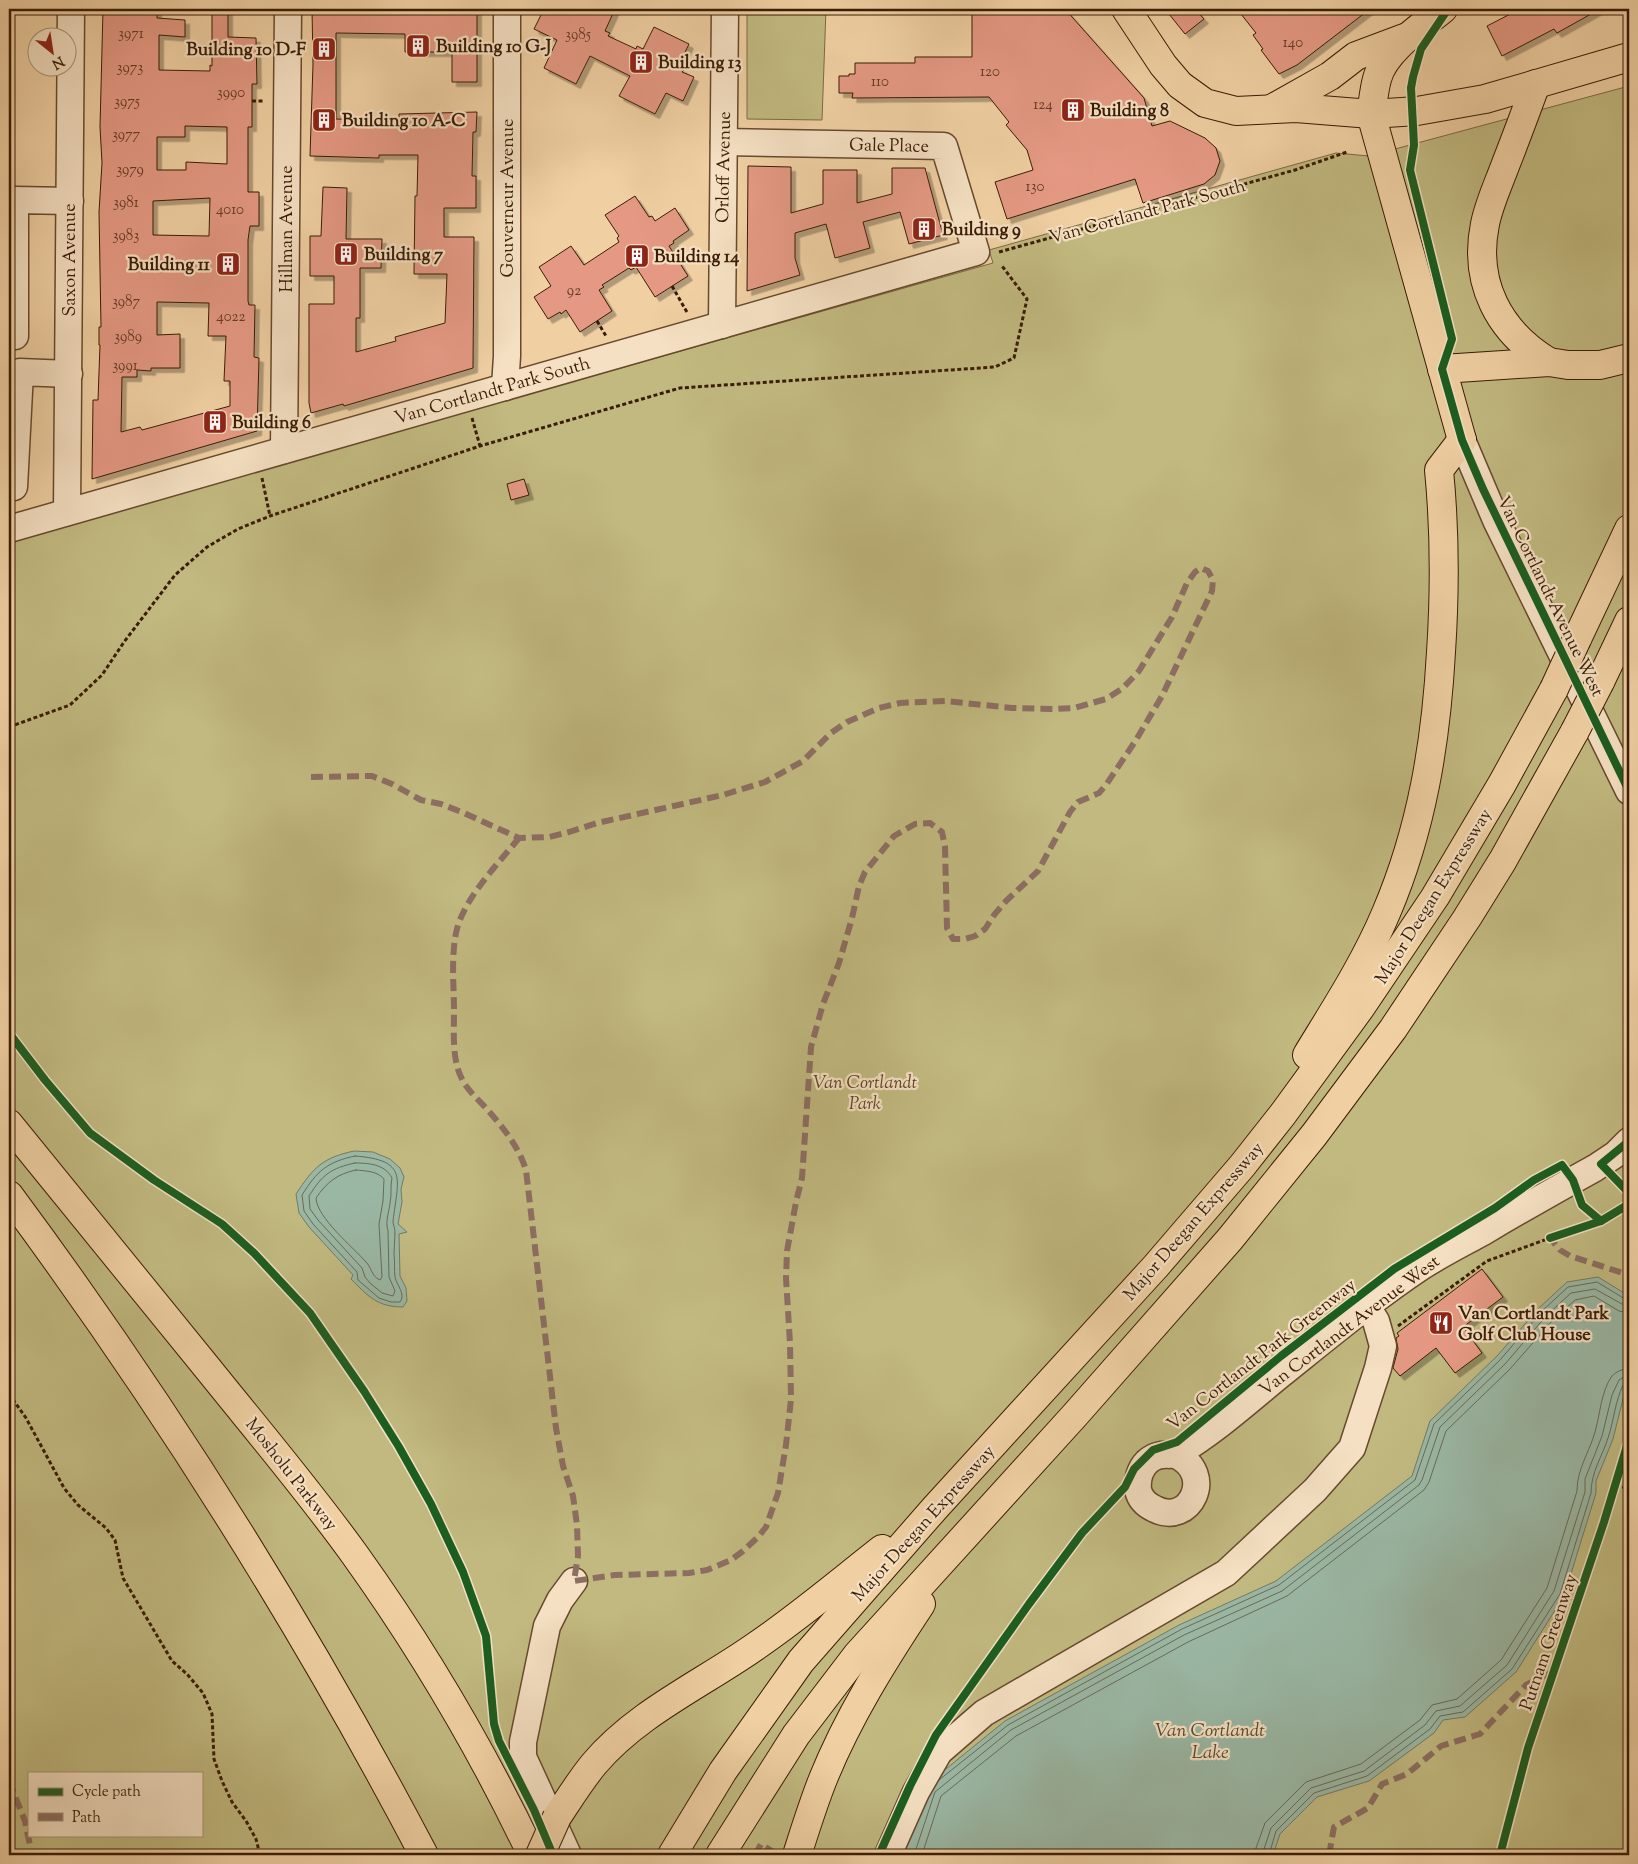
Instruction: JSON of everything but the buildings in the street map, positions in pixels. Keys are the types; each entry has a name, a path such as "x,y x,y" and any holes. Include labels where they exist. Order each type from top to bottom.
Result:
{"main road":[{"path":"1126,9 1163,65 1180,85 1196,97 1214,106 1236,111 1296,108 1371,114 1427,110 1485,99 1629,57"},
{"path":"1242,1166 1373,942 1398,884 1427,785 1437,708 1444,575 1444,528 1439,470 1462,440 1371,114 1377,78 1382,65 1406,38 1443,9"},
{"path":"1270,110 1330,76 1356,56 1406,38"},
{"path":"1536,84 1485,224 1483,267 1488,293 1501,318 1523,344 1549,362"},
{"path":"1442,368 1549,362 1568,366 1600,365 1629,358"},
{"name":"Major Deegan Expressway","path":"672,1855 723,1771 801,1661 935,1508 1156,1266 1242,1166 1322,1061 1399,953 1488,808 1554,689 1629,529"},
{"path":"720,1855 796,1735 857,1655 1230,1239 1338,1105 1393,1029 1467,918 1531,811 1575,731 1622,642 1629,622"},
{"name":"Mosholu Parkway","path":"9,1124 296,1476 356,1557 412,1640 459,1717 494,1779 532,1855"},
{"path":"9,1195 126,1360 230,1519 341,1703 424,1855"},
{"path":"540,1855 557,1818 594,1764 625,1734 646,1718 782,1628 935,1508"},
{"path":"797,1855 823,1778 854,1714 892,1648 965,1536"}],"street":[{"name":"Saxon Avenue","path":"67,512 71,9"},
{"name":"Hillman Avenue","path":"284,450 288,9"},
{"name":"Gouverneur Avenue","path":"505,387 507,9"},
{"name":"Orloff Avenue","path":"711,328 724,142 725,9"},
{"name":"Gale Place","path":"724,142 944,146 988,252"},
{"path":"15,336 15,200 70,201"},
{"name":"Van Cortlandt Park South","path":"9,529 711,328 988,252"},
{"path":"9,488 14,487 20,372 69,374"},
{"name":"Van Cortlandt Avenue West","path":"1462,440 1496,520 1629,791"},
{"name":"Van Cortlandt Avenue West","path":"1176,1455 1235,1412 1313,1348 1421,1267 1595,1168 1616,1154 1629,1141"},
{"path":"888,1855 916,1792 939,1752 984,1713 1226,1573 1315,1490 1352,1448 1378,1368 1383,1346 1376,1321 1367,1307"},
{"path":"568,1855 523,1757 523,1742 547,1626 560,1600 574,1581"}],"path":[{"path":"252,100 271,101"},
{"path":"9,727 70,705 102,675 174,576 207,547 238,529 270,516 480,446 680,388 995,367 1014,358 1027,299 1002,266"},
{"path":"672,286 711,328"},
{"path":"466,398 480,446"},
{"path":"257,458 270,516"},
{"path":"1383,1346 1391,1331 1487,1261 1550,1238"},
{"path":"9,1394 26,1418 64,1488 78,1505 106,1528 115,1540 120,1569 127,1585 172,1661 187,1674 203,1693 212,1714 214,1759 219,1774 232,1802 256,1839 260,1855"},
{"path":"1613,1494 1619,1476"},
{"path":"1616,1485 1629,1489"}],"green space":[{"path":"747,9 826,9 822,120 747,119"},
{"name":"Van Cortlandt Park","path":"1629,86 1629,1855 9,1855 9,543 369,439 993,263 989,250 1336,153 1369,156"}],"water":[{"path":"354,1151 373,1152 390,1159 400,1168 404,1177 398,1224 407,1232 399,1234 400,1276 406,1288 407,1301 403,1307 380,1303 363,1291 351,1279 353,1275 309,1227 299,1213 296,1194 314,1170 334,1157"},
{"name":"Van Cortlandt Lake","path":"1598,1277 1629,1296 1629,1382 1613,1439 1596,1481 1596,1493 1564,1596 1516,1672 1465,1717 1443,1720 1434,1733 1369,1781 1317,1797 1280,1834 1273,1855 903,1855 925,1786 1005,1721 1179,1625 1276,1581 1412,1476 1430,1421 1497,1356 1539,1308 1567,1282"}],"marked path":[{"path":"311,777 372,776 392,784 421,800 441,804 519,838 549,837 597,823 723,795 765,782 803,761 831,733 847,722 879,708 900,703 946,701 1012,708 1053,709 1074,708 1106,699 1123,688 1139,671 1172,617 1187,583 1195,572 1201,568 1208,571 1213,580 1212,591 1162,696 1136,740 1099,793 1078,802 1070,812 1038,871 1006,901 985,929 975,936 965,939 953,939 947,928 945,847 942,832 930,823 915,824 894,836 865,872 859,886 839,963 823,1004 811,1047 802,1178 787,1251 786,1278 791,1399 778,1493 766,1527 758,1537 731,1560 707,1570 689,1573 615,1575 574,1581 578,1556 577,1525 573,1496 563,1466 556,1428 526,1170 519,1152 509,1136 463,1081 458,1070 454,1045 454,952 456,933 460,920 482,882 519,838"},
{"path":"1553,1237 1550,1238 1560,1250 1570,1256 1629,1275"},
{"path":"1329,1855 1334,1827 1368,1808 1382,1784 1407,1774 1441,1746 1480,1734 1526,1685 1554,1671"},
{"path":"9,1781 25,1821 28,1836"},
{"path":"28,1836 32,1855"},
{"path":"755,1855 761,1844 778,1855"}],"cycle path":[{"path":"1448,9 1421,49 1411,88 1414,145 1410,170 1452,339 1442,369 1462,440 1483,489 1629,791"},
{"path":"9,1033 45,1080 90,1133 154,1180 222,1224 254,1253 310,1313 364,1391 399,1447 431,1504 463,1572 486,1636 494,1724 499,1741 534,1810 553,1855"},
{"path":"1629,1141 1601,1164 1629,1193"},
{"name":"Van Cortlandt Park Greenway","path":"879,1855 910,1786 936,1735 1082,1533 1125,1487 1134,1469 1153,1450 1177,1442 1281,1356 1394,1269 1495,1208 1534,1180 1562,1165 1573,1180 1582,1205 1601,1221"},
{"path":"1550,1238 1601,1221 1629,1204"},
{"name":"Putnam Greenway","path":"1500,1855 1528,1748 1604,1522 1629,1439"}],"place":[{"name":"Building 10 G-J","path":"418,46"},
{"name":"Building 10 D-F","path":"324,49"},
{"name":"Building 13","path":"641,62"},
{"name":"Building 8","path":"1073,110"},
{"name":"Building 10 A-C","path":"324,120"},
{"name":"Building 9","path":"924,229"},
{"name":"Building 7","path":"346,254"},
{"name":"Building 14","path":"637,256"},
{"name":"Building 11","path":"228,264"},
{"name":"Building 6","path":"215,422"},
{"name":"Van Cortlandt Park Golf Club House","path":"1441,1323"}]}
